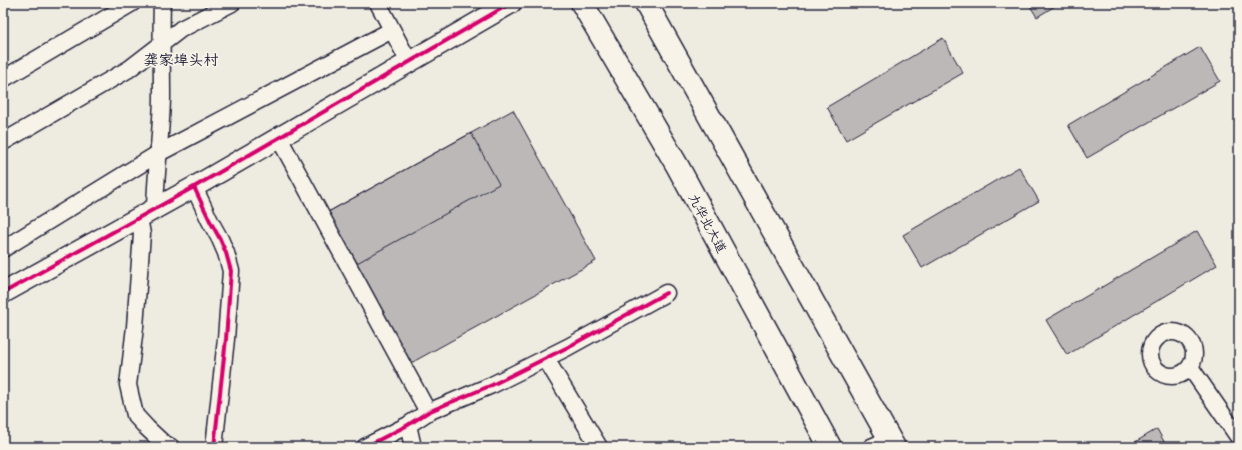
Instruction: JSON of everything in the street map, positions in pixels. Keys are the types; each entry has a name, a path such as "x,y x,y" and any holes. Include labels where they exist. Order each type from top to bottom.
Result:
{"main road":[{"name":"九华北大道","path":"582,3 678,167 830,447"},
{"path":"646,3 798,278 885,444"}],"street":[{"path":"3,79 132,3"},
{"path":"162,3 162,98 159,153 156,179 142,234 135,327 128,385 135,414 162,442 171,447"},
{"path":"3,142 129,69 161,46 181,29 232,3"},
{"path":"378,3 409,62"},
{"path":"3,293 194,187 511,3"},
{"path":"3,249 159,153 392,30"},
{"path":"279,138 428,412"},
{"path":"194,187 226,252 231,271 226,339 214,447"},
{"path":"365,447 408,425 428,412 492,386 546,359 666,293"},
{"path":"546,359 600,447"},
{"path":"1190,367 1239,438"},
{"path":"408,425 413,447"}],"building":[{"path":"1028,3 1060,3 1037,17"},
{"path":"943,38 963,73 846,140 827,107"},
{"path":"1200,47 1220,81 1087,158 1068,125"},
{"path":"513,110 596,261 411,363 328,212"},
{"path":"471,133 499,184 357,263 328,212"},
{"path":"1019,167 1039,201 922,268 903,235"},
{"path":"1197,231 1217,265 1067,355 1046,320"},
{"path":"1157,429 1167,447 1127,447"}],"cycle path":[{"path":"3,293 194,187 511,3"},
{"path":"194,187 220,239 231,271 226,339 214,447"},
{"path":"365,447 408,425 428,412 492,385 568,347 666,293"}],"district":[{"name":"龚家埠头村","path":"181,60"}]}
